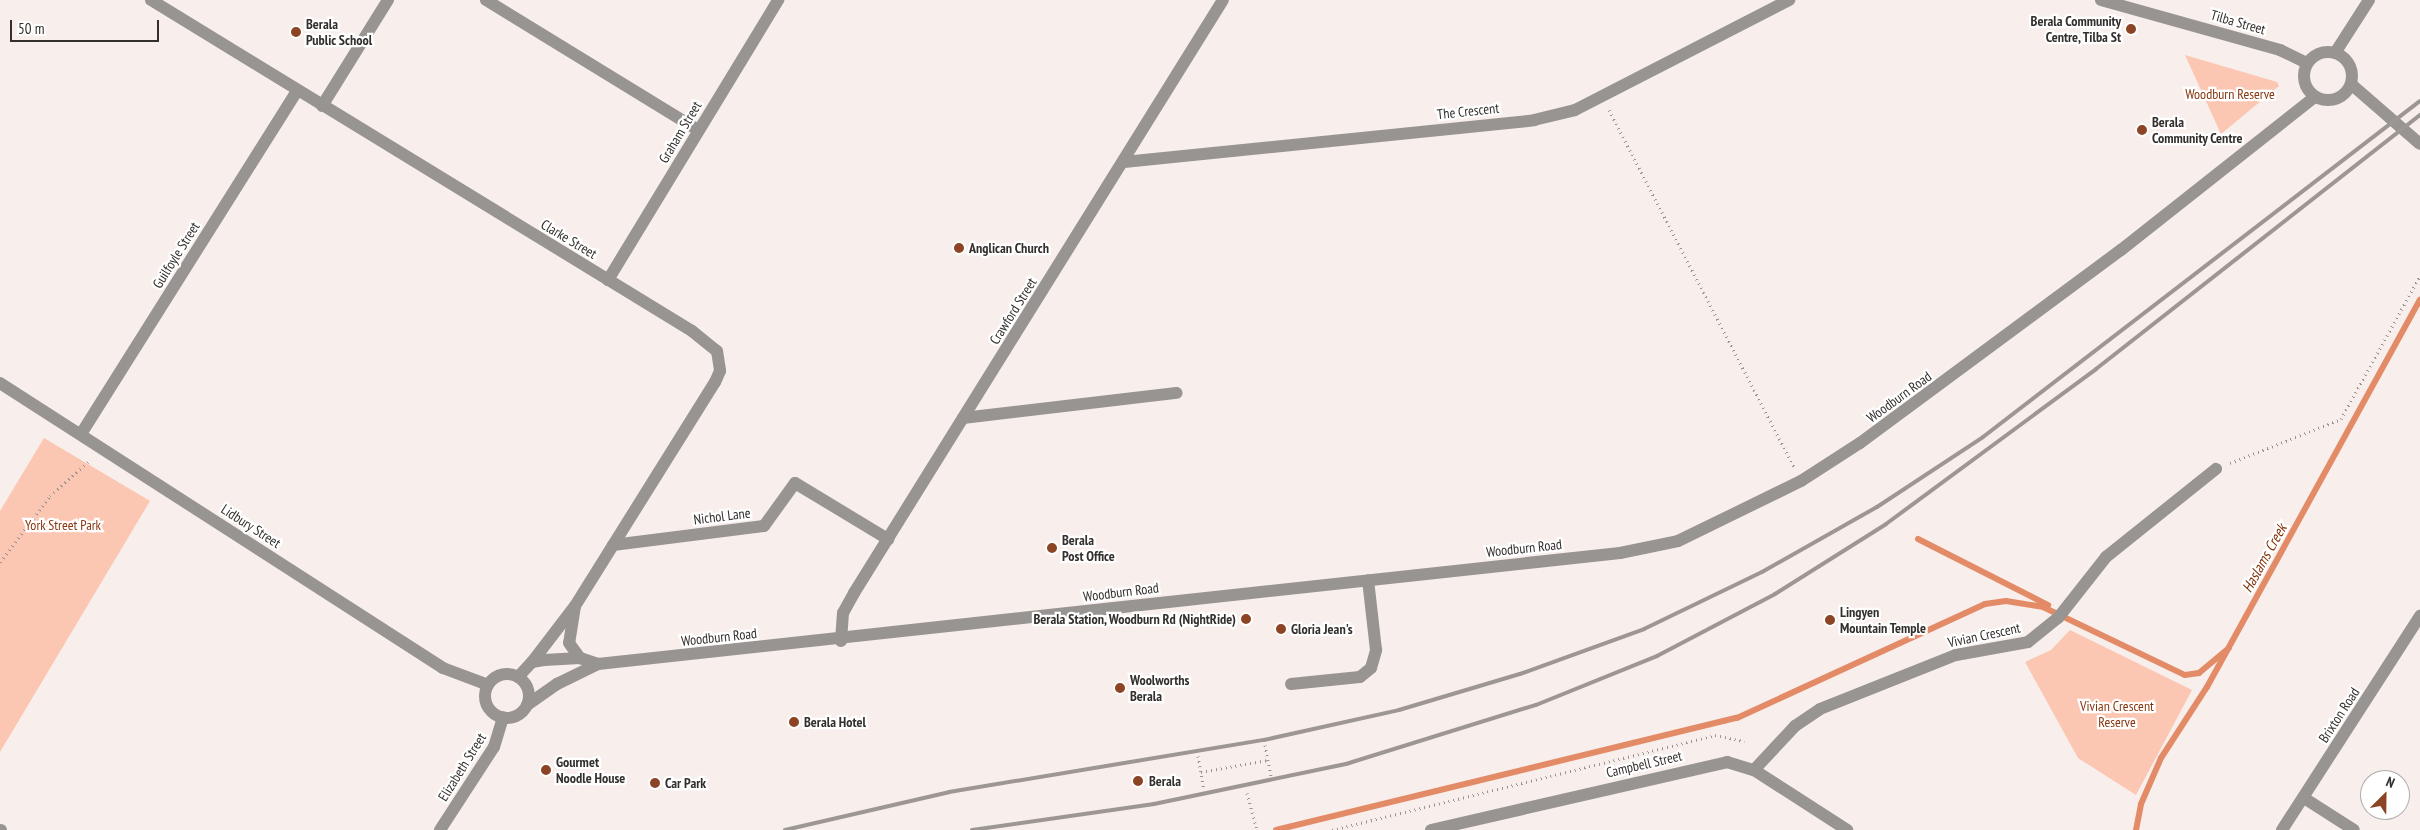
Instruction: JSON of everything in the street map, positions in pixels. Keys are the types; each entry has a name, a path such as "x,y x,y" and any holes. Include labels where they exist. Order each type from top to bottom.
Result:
{"street":[{"name":"Clarke Street","path":"151,0 296,91 710,343 720,360 715,382 575,606 532,662"},
{"path":"322,106 388,0"},
{"path":"486,0 698,130"},
{"name":"Graham Street","path":"608,280 778,0"},
{"name":"Crawford Street","path":"841,641 843,613 1223,0"},
{"name":"The Crescent","path":"1124,162 1534,120 1575,110 1789,0"},
{"name":"Tilba Street","path":"2101,0 2280,50 2307,63"},
{"path":"2336,53 2369,0"},
{"path":"2320,53 2336,53 2351,69 2351,84 2336,99 2315,97 2305,85 2307,63 2320,53"},
{"path":"2351,84 2420,144"},
{"name":"Guilfoyle Street","path":"81,434 296,91"},
{"name":"Woodburn Road","path":"527,705 557,684 598,664 841,641 1652,548 1704,532 1801,481 1982,355 2315,97"},
{"name":"Lidbury Street","path":"0,383 443,668 488,685"},
{"path":"963,418 1177,392"},
{"name":"Vivian Crescent","path":"1754,770 1795,726 1820,709 1956,655 2028,642 2058,618 2106,557 2216,469"},
{"name":"Nichol Lane","path":"614,544 764,526 795,483 888,538"},
{"path":"1291,684 1360,677 1371,668 1376,650 1368,580"},
{"name":"Clarke Street","path":"575,606 569,643 580,658"},
{"name":"Brixton Road","path":"2282,830 2420,616"},
{"name":"Woodburn Road","path":"532,662 580,658 598,664"},
{"path":"518,677 532,662"},
{"path":"500,675 518,677 528,690 527,705 514,716 504,717 488,707 488,685 500,675"},
{"name":"Elizabeth Street","path":"440,830 494,747 504,717"},
{"name":"Campbell Street","path":"1431,830 1718,763 1737,763 1754,770 1848,830"},
{"path":"2304,798 2354,830"}],"path":[{"path":"1602,96 1801,481"},
{"path":"2216,469 2341,418 2420,276"},
{"path":"0,562 50,496 103,448"},
{"path":"1332,830 1715,735 1744,741"},
{"path":"1265,744 1270,776"},
{"path":"1198,756 1204,788"},
{"path":"1201,772 1268,760"},
{"path":"1247,793 1257,830"}],"green space":[{"name":"Woodburn Reserve","path":"2185,55 2277,82 2279,86 2221,134"},
{"name":"York Street Park","path":"44,438 150,501 0,752 0,511"},
{"name":"Vivian Crescent Reserve","path":"2070,630 2192,690 2136,795 2078,758 2025,662 2051,650"}],"waterway":[{"name":"Haslams Creek","path":"2136,830 2141,804 2161,758 2207,687 2420,300"},
{"path":"1918,539 2048,605"},
{"path":"1276,830 1737,718 1985,604 2006,601 2043,607 2185,675 2199,673 2229,648"}],"railway":[{"path":"785,830 949,792 1264,740 1399,710 1520,674 1644,629 1762,572 1877,507 1983,437 2420,101"},
{"path":"972,830 1154,804 1346,764 1536,705 1657,656 1775,594 1886,524 2096,369 2420,115"}],"place":[{"name":"Berala Community Centre, Tilba St","path":"2131,29"},
{"name":"Berala Public School","path":"296,32"},
{"name":"Berala Community Centre","path":"2142,130"},
{"name":"Anglican Church","path":"959,248"},
{"name":"Berala Post Office","path":"1052,548"},
{"name":"Berala Station, Woodburn Rd (NightRide)","path":"1246,619"},
{"name":"Lingyen Mountain Temple","path":"1830,620"},
{"name":"Gloria Jean's","path":"1281,629"},
{"name":"Woolworths Berala","path":"1120,688"},
{"name":"Berala Hotel","path":"794,722"},
{"name":"Gourmet Noodle House","path":"546,770"},
{"name":"Berala","path":"1138,781"},
{"name":"Car Park","path":"655,783"}]}
